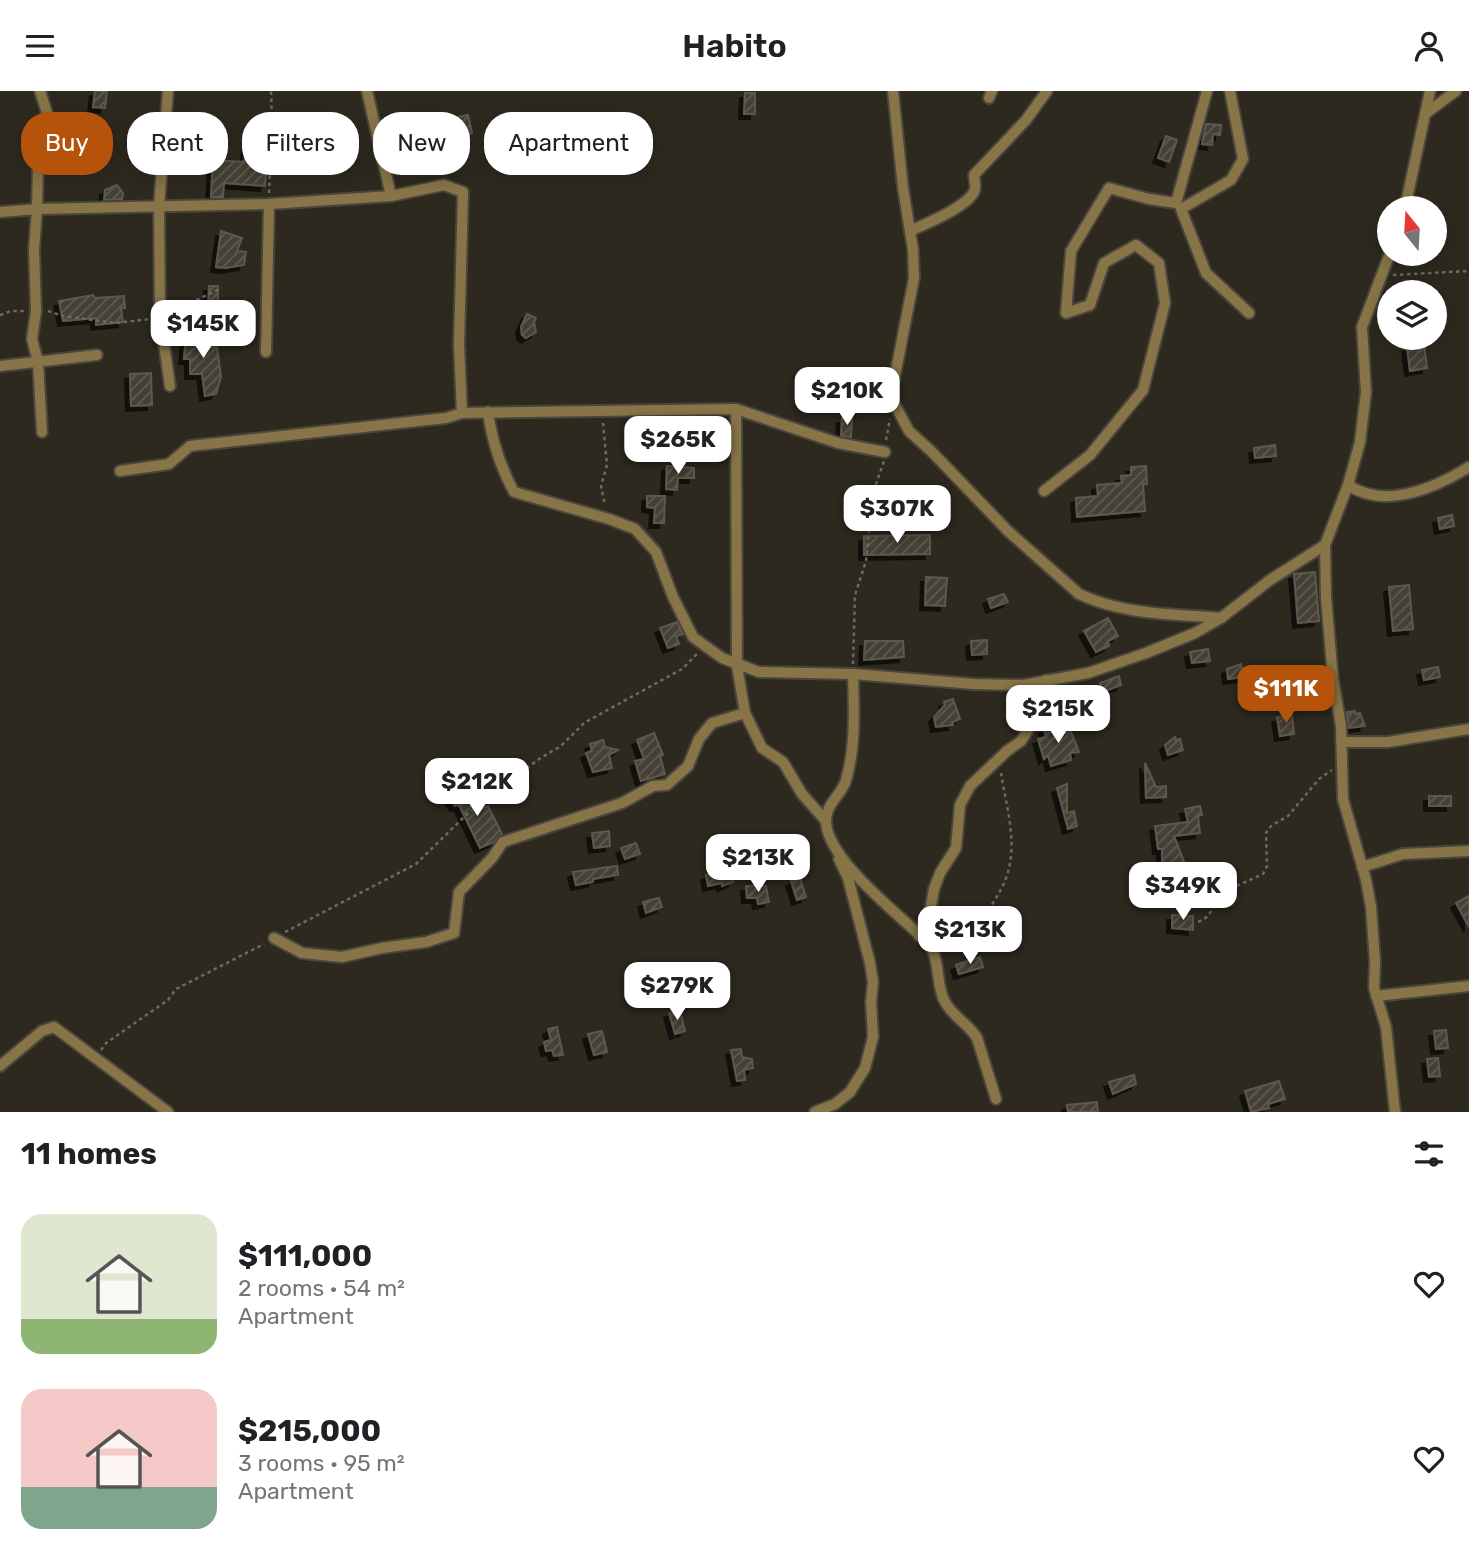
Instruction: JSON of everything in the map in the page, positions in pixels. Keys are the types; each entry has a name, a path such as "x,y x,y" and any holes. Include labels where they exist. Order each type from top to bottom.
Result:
{"street":[{"path":"40,91 48,116 50,136 48,151 38,167 34,249 36,311 32,339 38,362 43,432"},
{"path":"168,91 159,206 160,316 170,386"},
{"path":"367,91 391,196"},
{"path":"893,91 914,278 892,391 894,403 909,431 932,451 1009,531 1079,594 1094,601 1136,611 1221,618"},
{"path":"909,231 942,217 972,194 975,188 974,175 1026,120 1047,91"},
{"path":"1044,491 1090,455 1143,390 1166,303 1159,263 1136,245 1104,263 1090,305 1066,313 1071,251 1109,188 1176,203 1207,91"},
{"path":"1230,91 1243,159 1231,180 1181,209 1206,274 1248,313"},
{"path":"1408,196 1430,91"},
{"path":"1426,114 1456,91"},
{"path":"0,212 269,204 391,196 444,185 463,192 459,345 463,413"},
{"path":"266,352 269,204"},
{"path":"1384,266 1362,327 1365,403 1360,442 1348,485 1325,545 1326,597 1341,742 1343,799 1371,907 1376,996 1386,1027 1395,1112"},
{"path":"0,366 97,355"},
{"path":"120,471 169,464 190,446 488,412 737,409 838,443 885,452"},
{"path":"737,409 737,666 745,713 762,748 783,762 802,794 826,821 848,878 873,982 873,1037 865,1068 850,1092 835,1104 815,1112"},
{"path":"488,412 500,468 514,492 635,529 656,552 673,597 694,637 704,647 737,666 759,672 853,674 974,684 1024,685 1088,673 1195,633 1221,618 1270,580 1325,545"},
{"path":"1348,485 1373,496 1390,497 1443,482 1469,467"},
{"path":"826,821 828,809 846,782 854,716 853,674"},
{"path":"919,936 928,924 934,889 940,873 956,848 961,805 974,780 1021,741 1046,680"},
{"path":"274,938 302,953 342,957 426,942 454,933 459,892 503,842 622,803 653,786 667,785 688,766 699,739 712,723 745,713"},
{"path":"1341,742 1388,742 1469,729"},
{"path":"835,850 872,892 928,943 935,960 939,989 954,1015 976,1038 996,1099"},
{"path":"1362,867 1403,853 1469,851"},
{"path":"1376,996 1469,986"},
{"path":"0,1066 42,1031 54,1027 168,1112"}],"path":[{"path":"269,204 271,91"},
{"path":"1380,275 1408,276 1469,271"},
{"path":"0,315 11,311 51,311 63,316 115,323 144,321 222,288"},
{"path":"853,674 855,595 866,561 873,493 884,465 894,403"},
{"path":"603,422 607,465 601,486 609,519"},
{"path":"95,1058 106,1042 168,1000 176,989 416,864 466,815 538,759 561,746 584,723 682,669 704,647"},
{"path":"928,943 947,944 967,940 1009,872 1012,837 998,759"},
{"path":"1198,922 1208,917 1213,901 1225,891 1263,874 1267,866 1266,834 1271,826 1293,811 1319,779 1341,764"}],"building":[{"path":"95,91 107,91 105,108 93,107"},
{"path":"745,93 755,93 755,114 744,114"},
{"path":"1206,124 1221,125 1220,135 1213,134 1212,145 1202,144"},
{"path":"1166,136 1177,140 1169,162 1158,158"},
{"path":"228,161 242,162 242,175 266,175 265,186 224,183 223,197 211,197 212,175 228,175"},
{"path":"117,185 123,193 122,199 104,200 105,190"},
{"path":"221,231 242,238 237,251 246,252 244,265 216,267"},
{"path":"209,286 218,286 218,314 208,314"},
{"path":"93,295 95,298 124,296 125,308 121,308 123,322 96,325 96,318 63,321 59,301"},
{"path":"527,314 536,318 536,332 526,338 522,335 521,327"},
{"path":"192,325 204,325 204,348 217,347 221,377 216,394 205,396 202,374 190,374 190,359 184,359 186,336 192,336"},
{"path":"1407,350 1425,350 1427,368 1410,371"},
{"path":"151,373 152,405 131,406 130,374"},
{"path":"842,418 852,418 851,437 841,436"},
{"path":"1275,445 1276,456 1255,458 1254,448"},
{"path":"667,466 694,468 694,478 678,478 677,490 666,489"},
{"path":"1146,466 1147,484 1143,484 1145,511 1077,517 1076,498 1098,496 1097,485 1122,483 1121,476 1131,475 1131,467"},
{"path":"647,496 665,496 664,523 654,523 655,508 647,507"},
{"path":"1452,515 1454,526 1440,529 1438,518"},
{"path":"930,535 930,554 864,555 864,536"},
{"path":"1315,572 1319,621 1298,623 1294,574"},
{"path":"926,577 947,578 945,606 925,605"},
{"path":"1409,585 1413,629 1393,631 1389,587"},
{"path":"1004,594 1008,602 991,608 988,599"},
{"path":"1108,618 1118,636 1108,641 1109,646 1096,652 1084,631"},
{"path":"677,622 683,634 676,636 679,644 668,648 660,628"},
{"path":"987,640 987,654 972,655 971,641"},
{"path":"865,641 903,641 904,657 864,660"},
{"path":"1208,649 1210,661 1192,663 1190,652"},
{"path":"1241,664 1243,677 1228,679 1227,669"},
{"path":"1438,667 1440,677 1424,680 1422,670"},
{"path":"1119,676 1121,685 1103,692 1100,683"},
{"path":"1256,684 1276,684 1276,702 1266,702 1264,695 1256,694"},
{"path":"1074,697 1078,711 1058,714 1055,700"},
{"path":"953,699 960,719 952,722 953,725 936,727 934,717 945,705 944,702"},
{"path":"1355,711 1356,714 1360,713 1365,726 1349,728 1347,712"},
{"path":"1292,715 1294,734 1280,736 1277,717"},
{"path":"1061,724 1064,733 1071,732 1079,752 1070,753 1071,760 1051,766 1048,755 1044,759 1038,739 1046,737 1044,729"},
{"path":"654,733 663,755 660,756 665,774 641,781 635,761 644,759 637,740"},
{"path":"1175,737 1176,740 1180,739 1183,750 1168,755 1165,745"},
{"path":"603,740 605,747 618,750 609,755 612,768 593,772 586,753 592,751 590,744"},
{"path":"1145,763 1156,787 1166,786 1166,797 1146,798"},
{"path":"1067,784 1067,813 1074,811 1077,826 1068,829 1057,788"},
{"path":"467,787 475,812 488,806 502,834 494,842 480,848 459,805 455,806 447,793"},
{"path":"1429,796 1451,796 1451,806 1429,806"},
{"path":"1200,806 1200,833 1174,836 1185,864 1179,866 1181,872 1170,876 1168,872 1162,874 1162,849 1158,849 1155,826 1188,822 1185,809"},
{"path":"609,831 610,846 594,848 592,833"},
{"path":"636,843 640,854 625,859 621,848"},
{"path":"617,866 618,875 576,885 573,872"},
{"path":"729,868 733,882 722,886 722,883 708,886 706,875"},
{"path":"800,878 806,897 797,900 791,881"},
{"path":"746,886 766,886 769,902 758,904 757,898 747,898"},
{"path":"1469,896 1469,927 1456,903"},
{"path":"659,898 662,907 646,913 643,902"},
{"path":"1172,915 1193,916 1193,930 1172,928"},
{"path":"980,957 983,967 959,974 956,965"},
{"path":"680,1010 685,1031 675,1034 669,1013"},
{"path":"557,1027 563,1055 554,1056 552,1050 546,1051 544,1042 551,1040 548,1029"},
{"path":"1446,1030 1448,1048 1436,1049 1434,1031"},
{"path":"602,1031 607,1052 594,1055 588,1034"},
{"path":"741,1049 742,1057 752,1059 753,1068 744,1070 745,1080 737,1081 731,1050"},
{"path":"1438,1058 1440,1076 1429,1077 1427,1059"},
{"path":"1134,1075 1136,1084 1113,1094 1109,1082"},
{"path":"1279,1081 1285,1099 1268,1104 1269,1108 1251,1112 1245,1091"},
{"path":"1097,1102 1098,1112 1068,1112 1067,1105"}]}
